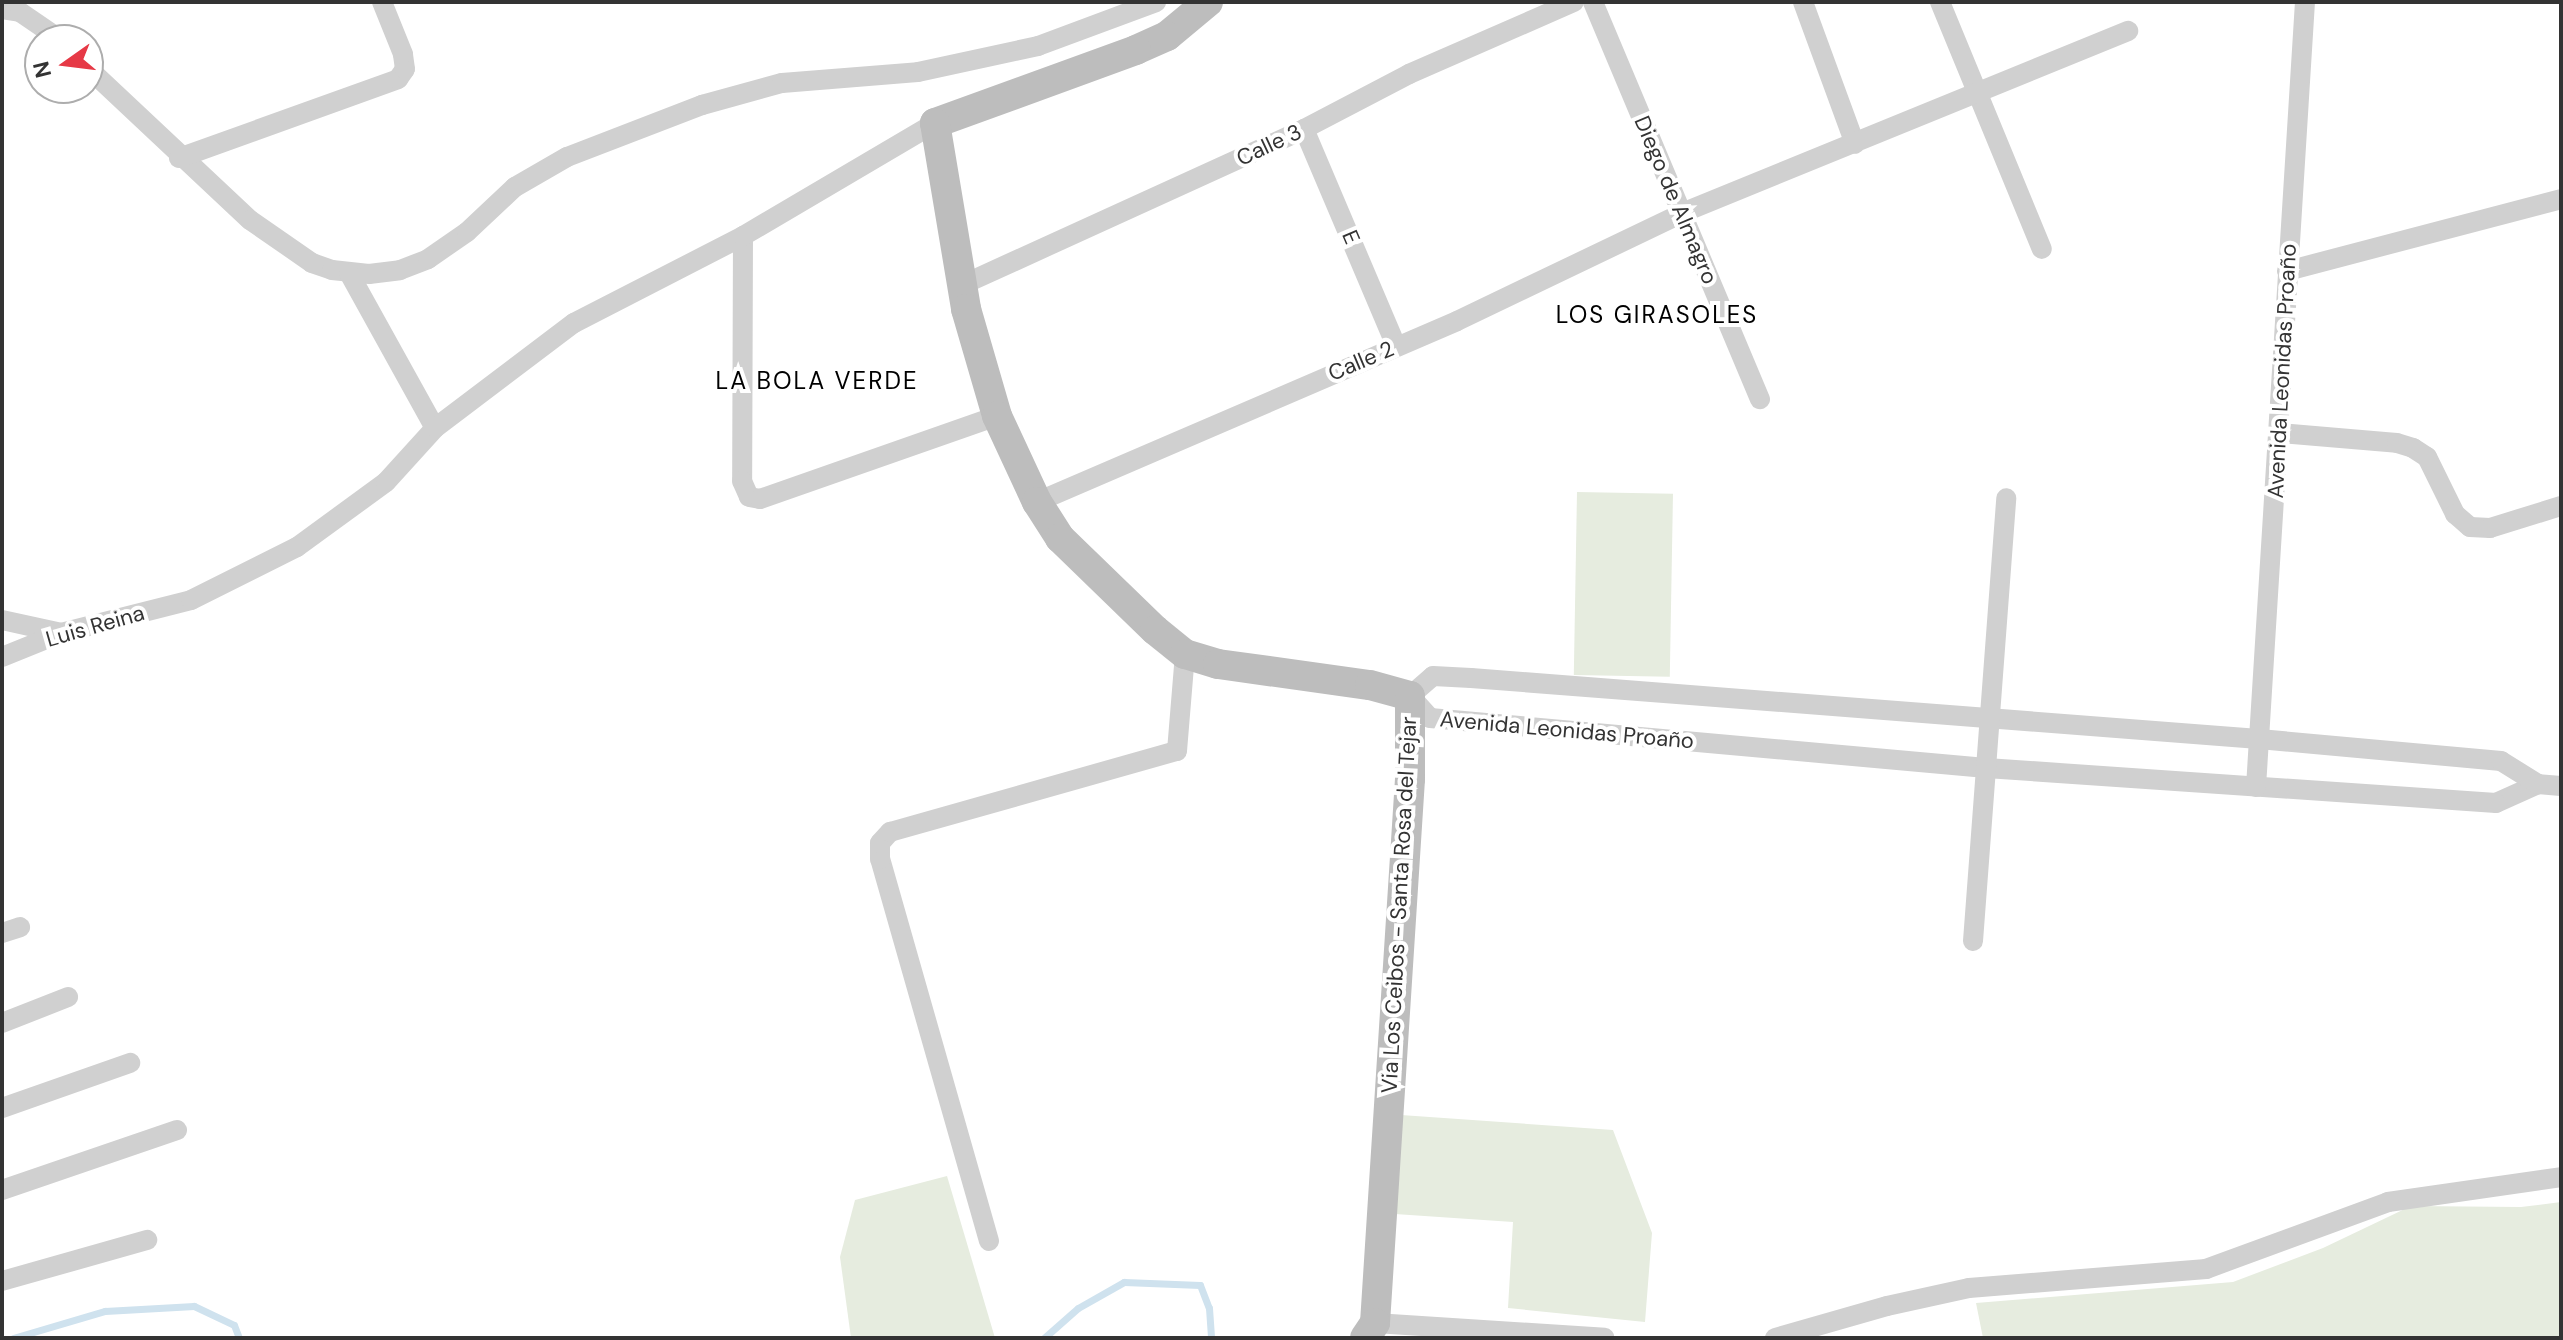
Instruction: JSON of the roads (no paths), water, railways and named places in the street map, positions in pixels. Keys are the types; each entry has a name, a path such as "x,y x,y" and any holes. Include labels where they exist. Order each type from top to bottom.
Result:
{"main road":[{"path":"935,123 1136,50 1167,36 1208,2"},
{"name":"Via Los Ceibos - Santa Rosa del Tejar","path":"935,123 962,285 997,416 1037,502 1075,555 1185,654 1258,672 1370,685 1410,696 1410,779 1370,1331"}],"street":[{"path":"179,158 398,79 405,69 403,54 382,2"},
{"path":"104,84 179,158 250,220 288,248 312,263 349,273 400,270 428,259 449,246 515,187 534,175 593,145 702,105 782,83 918,72 1038,46 1156,2"},
{"name":"Calle 3","path":"962,285 1304,129 1409,74 1574,2"},
{"name":"Diego de Almagro","path":"1593,2 1760,399"},
{"path":"1803,2 1855,144"},
{"path":"1940,2 1974,92 2042,249"},
{"name":"Avenida Leonidas Proaño","path":"2259,739 1433,676 1410,696 1430,718 1986,768 2256,787 2279,433 2287,271 2305,2"},
{"path":"2,9 20,12 38,24"},
{"name":"Calle 2","path":"1037,502 1396,346 1682,213 2128,31"},
{"name":"Luis Reina","path":"2,657 61,633 191,600 297,547 386,482 435,428 574,323 743,236 935,123"},
{"name":"E","path":"1304,129 1396,346"},
{"path":"2287,271 2561,199"},
{"path":"743,236 742,481 749,497 760,499 997,416"},
{"path":"349,273 435,428"},
{"path":"2279,433 2397,443 2413,448 2427,457 2455,514 2470,527 2490,528 2561,506"},
{"path":"1973,941 2006,498"},
{"path":"2,620 61,633"},
{"path":"989,1241 880,859 880,843 890,832 1177,751 1185,654"},
{"path":"2259,739 2501,761 2538,784 2561,786"},
{"path":"2256,787 2496,803 2538,784"},
{"path":"2,1023 68,997"},
{"path":"2,1108 130,1063"},
{"path":"2,1190 177,1130"},
{"path":"1775,1338 1887,1306 1969,1288 2206,1269 2388,1202 2561,1177"},
{"path":"2,1281 147,1240"},
{"path":"1370,1331 1605,1338"}],"waterway":[{"path":"1044,1338 1078,1308 1124,1282 1200,1285 1209,1308 1211,1338"},
{"path":"13,1338 105,1311 194,1306 234,1325 239,1338"}],"district":[{"name":"LOS GIRASOLES","path":"1657,315"},
{"name":"LA BOLA VERDE","path":"817,381"}]}
